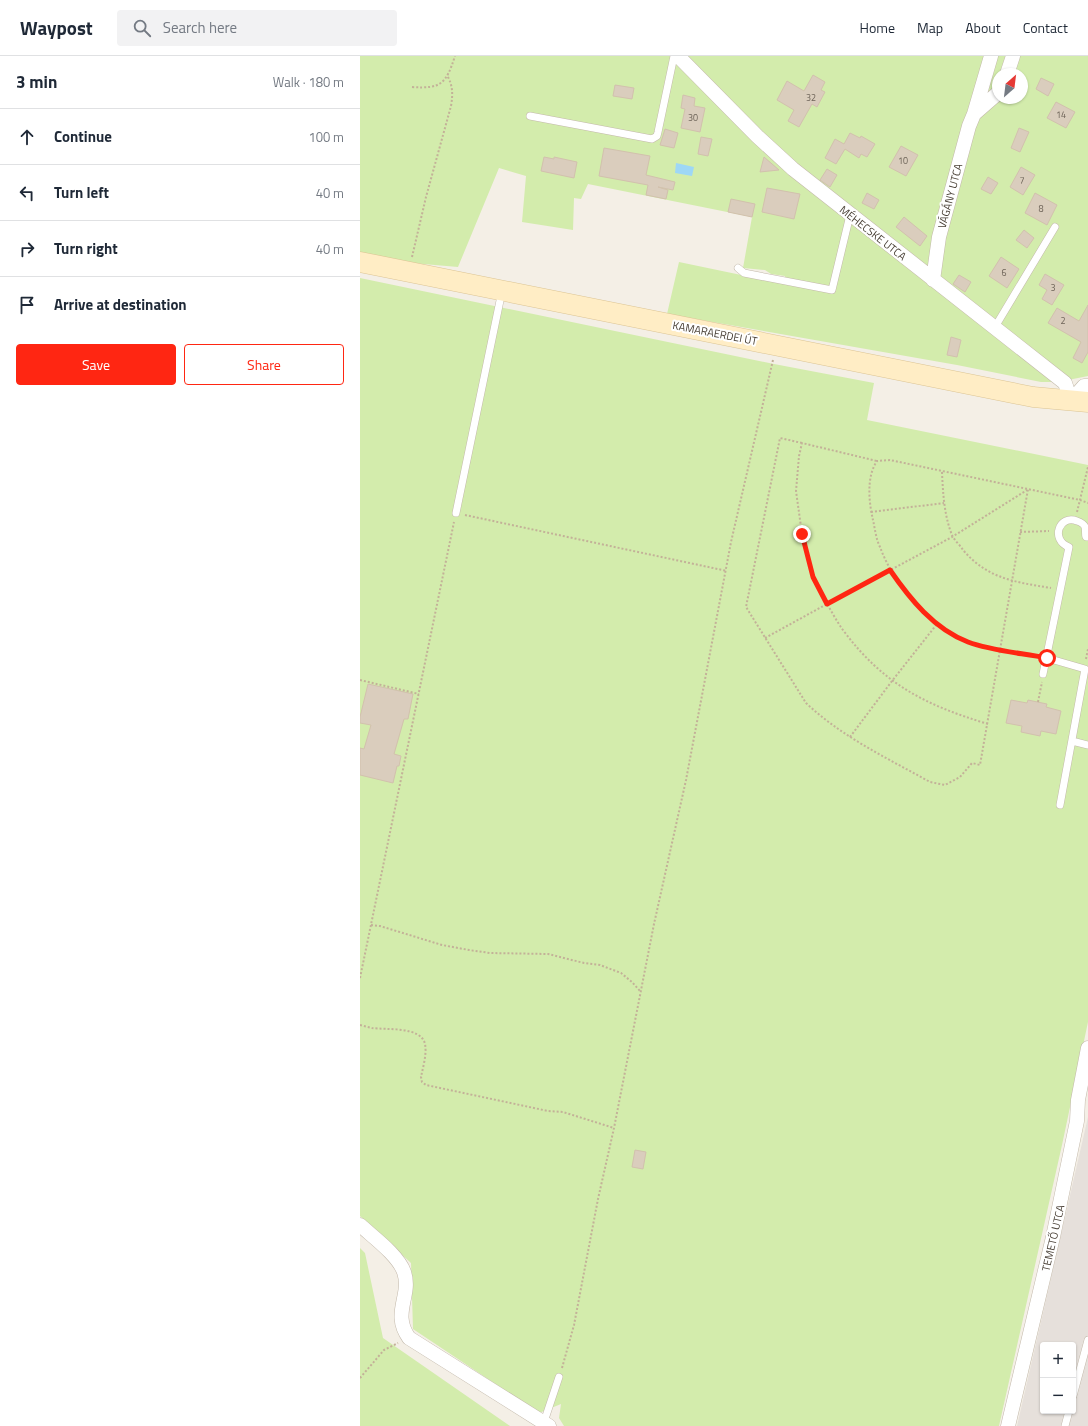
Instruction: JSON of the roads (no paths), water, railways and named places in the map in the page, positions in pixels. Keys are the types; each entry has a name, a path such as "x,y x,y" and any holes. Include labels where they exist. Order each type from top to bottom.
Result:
{"street":[{"name":"MÉHECSKE UTCA","path":"678,56 757,136 793,169 1065,382 1079,401"},
{"name":"VÁGÁNY UTCA","path":"933,280 939,237 969,126 991,56"},
{"path":"1009,68 1013,56"},
{"name":"VÁGÁNY UTCA","path":"974,114 992,98"},
{"name":"KAMARAERDEI ÚT","path":"360,262 1033,397 1079,401"},
{"path":"1079,401 1084,386 1088,386"},
{"name":"TEMETŐ UTCA","path":"1008,1426 1053,1237 1077,1121 1078,1100 1088,1048"},
{"path":"360,1225 391,1254 402,1267 406,1280 402,1307 402,1323 404,1331 410,1338 547,1424"}],"lane":[{"path":"530,116 652,140 657,136 674,56"},
{"path":"738,268 744,273 832,290 850,215"},
{"path":"995,327 1055,227"},
{"path":"456,513 502,291"},
{"path":"1043,674 1069,547 1061,543 1058,530 1063,522 1075,520 1081,522 1085,527 1086,537 1088,538"},
{"path":"1047,658 1085,669 1060,805"},
{"path":"1072,741 1088,745"},
{"path":"1076,1385 1088,1340"},
{"path":"547,1424 559,1377"},
{"path":"1065,1426 1068,1414"}],"water":[{"path":"676,163 694,167 692,176 675,173"}]}
